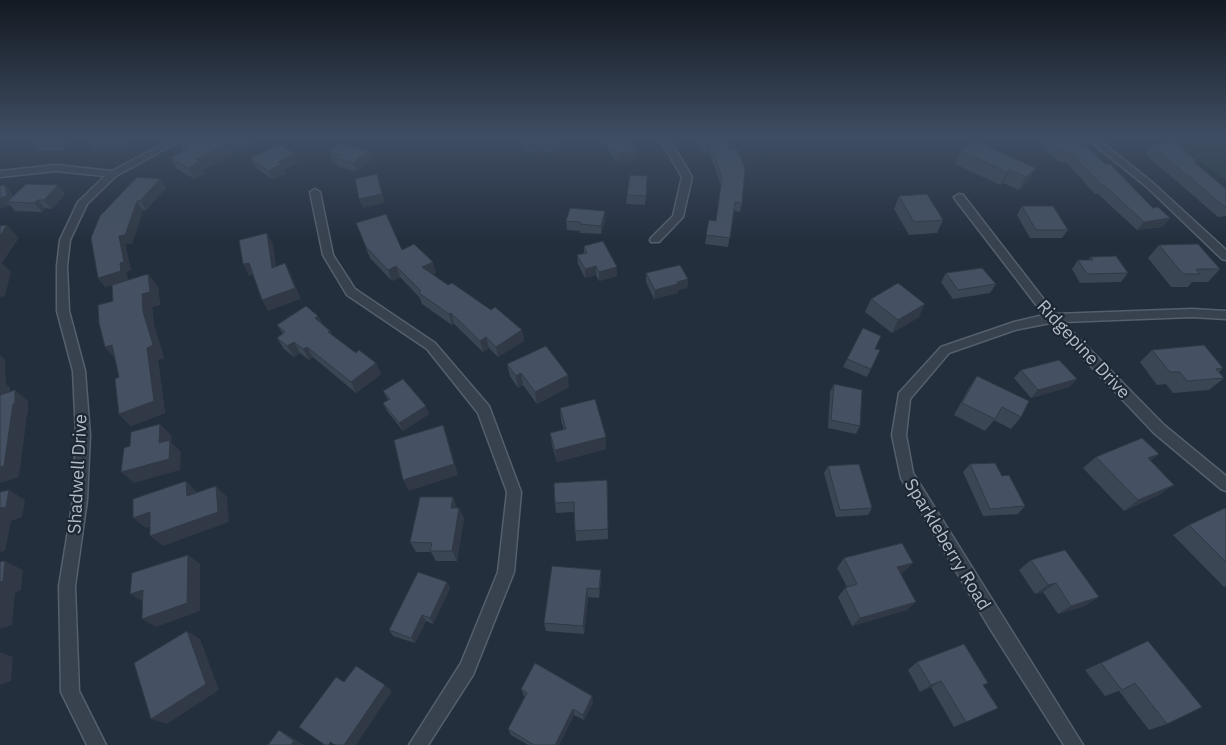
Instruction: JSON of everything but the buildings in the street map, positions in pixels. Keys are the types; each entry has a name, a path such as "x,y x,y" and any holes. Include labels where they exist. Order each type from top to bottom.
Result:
{"street":[{"path":"0,174 21,172"},
{"path":"92,172 114,174"},
{"name":"Shadwell Drive","path":"97,745 70,692 67,586 80,500 82,435 79,371 63,312 62,266 65,240 83,202 118,172"},
{"path":"656,240 678,217 687,177 684,172"},
{"path":"1133,172 1150,185 1226,256"},
{"path":"315,192 328,255 350,292 431,346 484,410 514,492 506,572 467,669 418,745"},
{"name":"Ridgepine Drive","path":"959,197 1052,318 1159,429 1226,486"},
{"name":"Sparkleberry Road","path":"1074,745 995,621 906,474 899,435 904,397 945,350 1014,326 1052,318 1192,313 1226,315"}],"green space":[{"path":"1214,172 1226,172 1226,180"}]}
